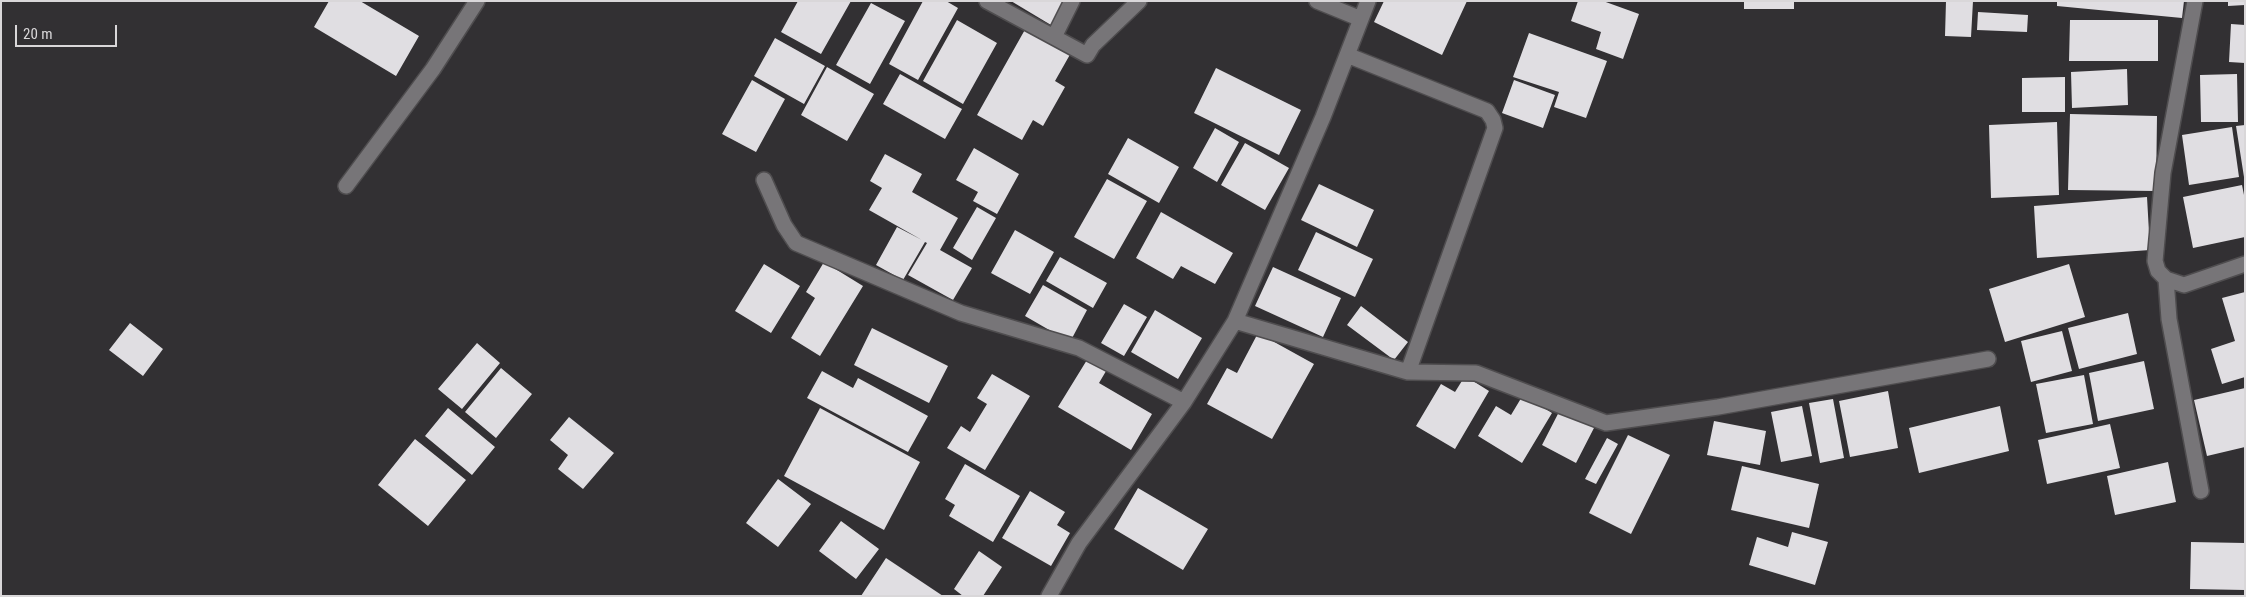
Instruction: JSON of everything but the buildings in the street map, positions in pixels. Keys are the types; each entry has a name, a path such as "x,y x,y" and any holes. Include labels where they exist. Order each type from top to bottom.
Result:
{"street":[{"path":"346,186 433,69 477,1"},
{"path":"987,1 1087,55 1093,45 1138,1"},
{"path":"1054,37 1072,1"},
{"path":"1317,1 1361,19"},
{"path":"1049,596 1078,543 1184,402 1235,321 1368,1"},
{"path":"2195,1 2163,173 2155,261 2158,272 2166,279 2184,285 2245,264"},
{"path":"1347,55 1487,111 1494,120 1495,128 1408,372"},
{"path":"764,180 784,225 796,243 961,313 1079,348 1184,402"},
{"path":"2166,279 2169,318 2201,491"},
{"path":"1235,321 1408,372 1476,373 1606,423 1718,407 1988,359"}]}
